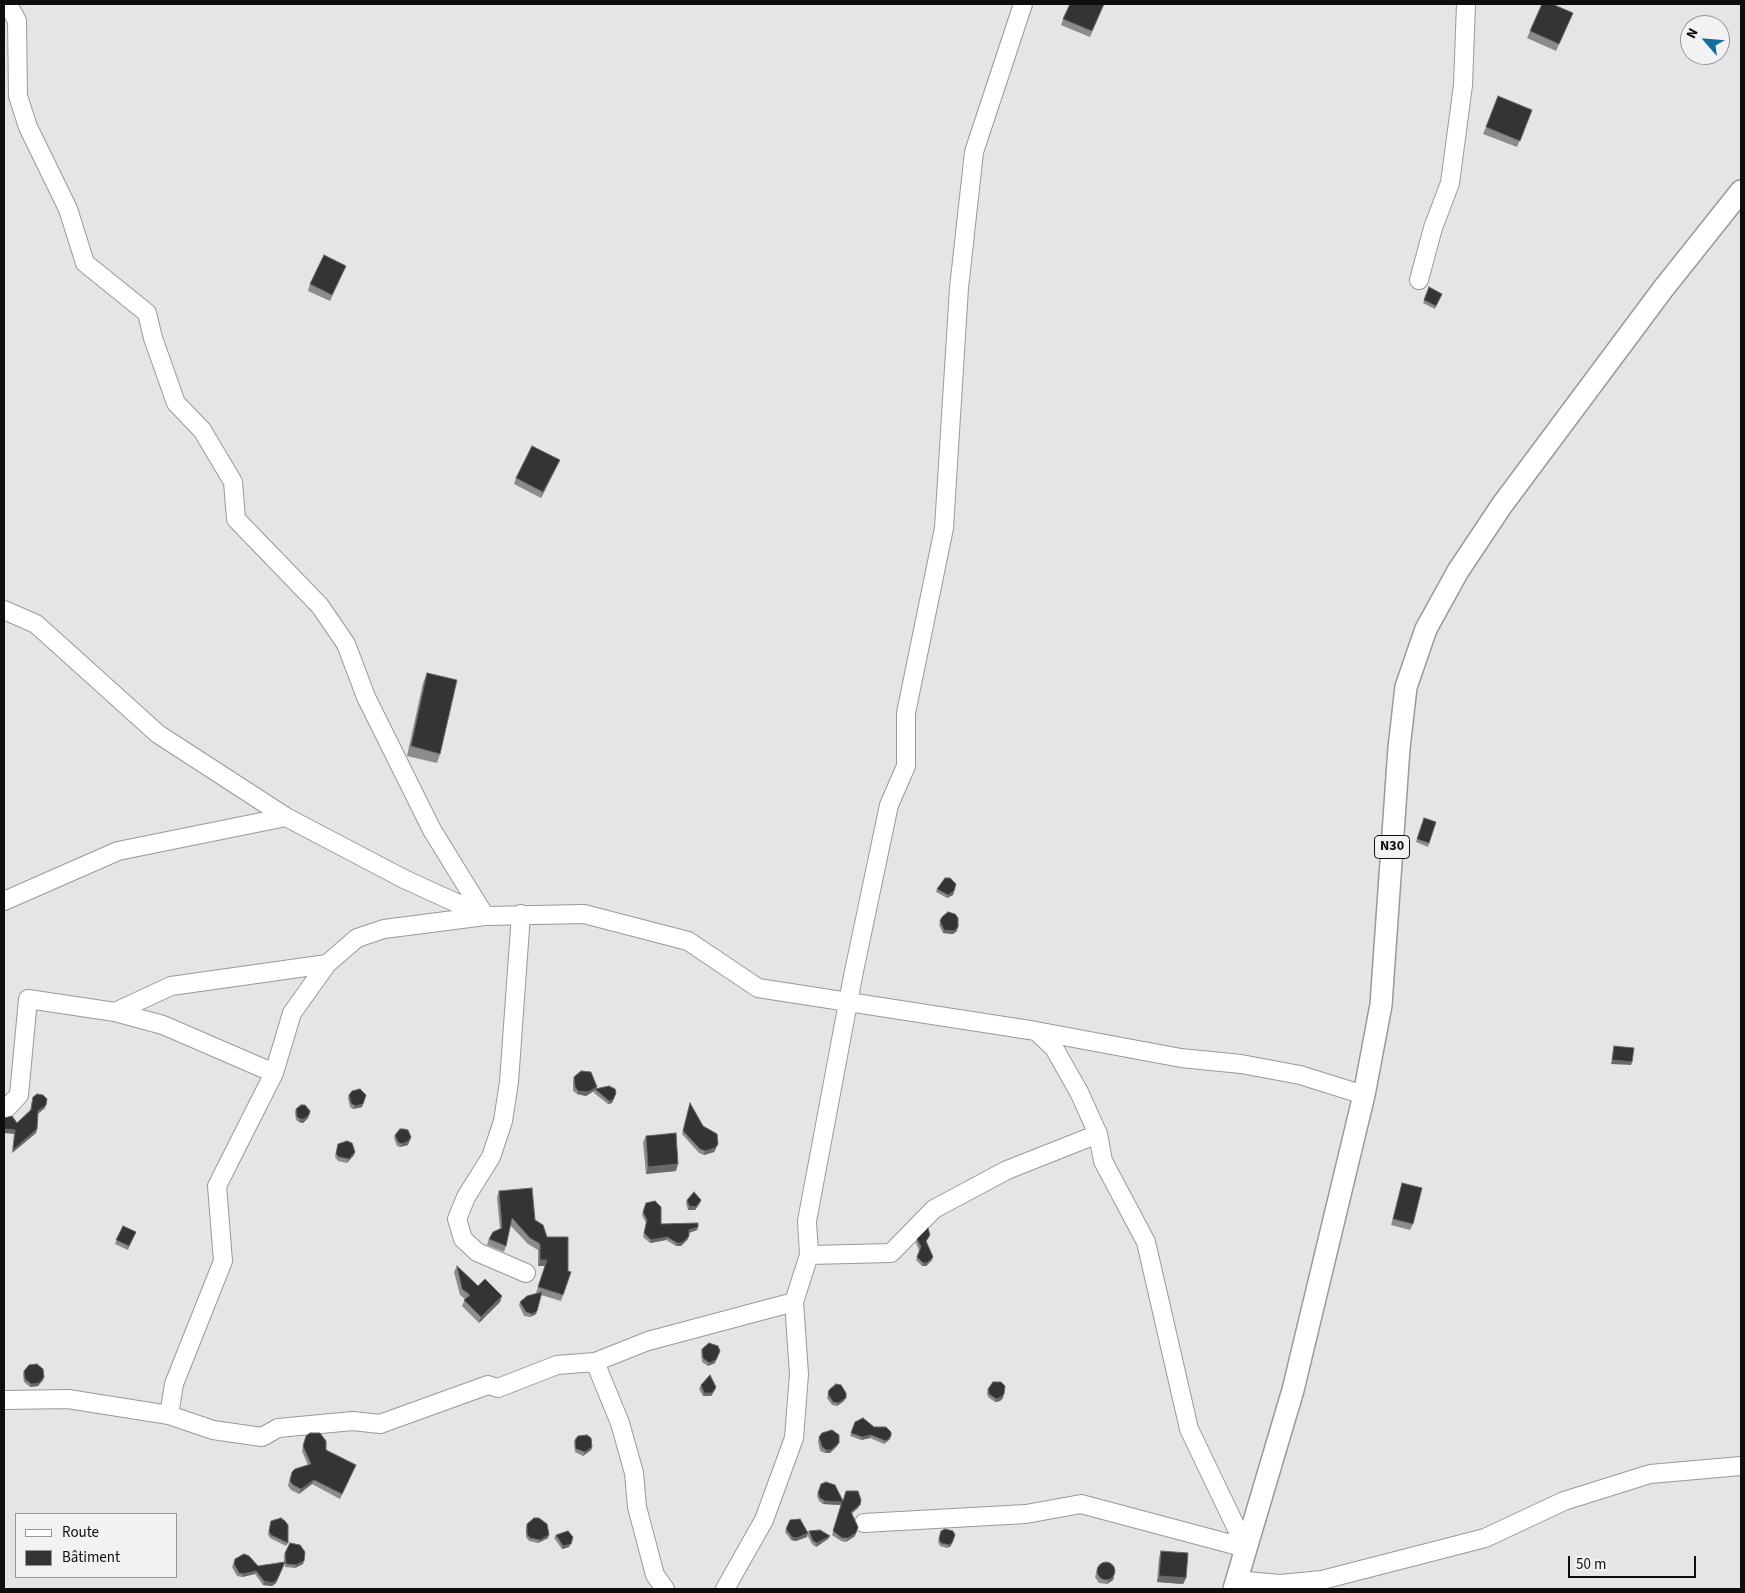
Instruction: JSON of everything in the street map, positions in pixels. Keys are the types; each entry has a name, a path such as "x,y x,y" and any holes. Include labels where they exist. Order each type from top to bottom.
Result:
{"main road":[{"name":"N30","path":"1235,1585 1293,1390 1364,1094 1381,1006 1399,748 1406,687 1426,629 1458,571 1502,506 1663,288 1741,191"}],"street":[{"path":"8,4 17,21 18,96 28,126 68,209 85,263 148,313 153,338 176,403 202,430 233,482 236,520 320,606 346,644 366,697 432,830 485,916"},
{"path":"725,1589 764,1520 794,1438 799,1374 794,1302 808,1255 807,1221 889,805 906,766 906,714 944,528 959,288 974,152 1023,4"},
{"path":"1419,280 1434,228 1450,184 1463,85 1466,4"},
{"path":"4,610 36,624 158,734 286,817 404,879 485,916"},
{"path":"4,901 118,851 286,817"},
{"path":"521,914 509,1082 503,1121 491,1157 466,1197 457,1219 463,1240 477,1252 526,1273"},
{"path":"169,1415 174,1384 223,1261 217,1186 274,1073 292,1013 327,964 357,938 384,929 485,916 584,914 688,941 758,988 1036,1031 1181,1058 1241,1064 1300,1075 1364,1094"},
{"path":"115,1012 171,986 327,964"},
{"path":"4,1111 19,1095 28,999 115,1012 163,1024 274,1073"},
{"path":"1036,1031 1054,1048 1079,1092 1098,1134 1103,1160 1146,1242 1189,1429 1246,1548"},
{"path":"808,1255 891,1254 934,1209 1007,1170 1098,1134"},
{"path":"4,1400 68,1398 169,1415 214,1430 262,1437 278,1428 353,1421 380,1424 488,1385 498,1388 557,1365 595,1362 648,1341 794,1302"},
{"path":"595,1362 620,1423 634,1473 636,1508 655,1575 665,1589"},
{"path":"1235,1585 1280,1584 1322,1580 1485,1538 1564,1501 1650,1474 1741,1466"},
{"path":"864,1523 1026,1514 1081,1504 1246,1548"}],"building":[{"path":"1070,4 1104,4 1092,31 1063,19"},
{"path":"1542,4 1552,4 1573,13 1559,44 1530,31"},
{"path":"1498,96 1532,110 1520,141 1486,127"},
{"path":"324,255 346,266 332,295 310,284"},
{"path":"1429,287 1442,294 1436,306 1424,300"},
{"path":"532,446 560,460 543,492 516,478"},
{"path":"427,673 457,680 440,754 411,746"},
{"path":"1424,818 1436,822 1429,843 1417,839"},
{"path":"945,878 950,878 956,884 954,891 948,895 937,889"},
{"path":"948,912 955,914 958,918 958,927 954,931 944,930 940,921"},
{"path":"1614,1046 1634,1048 1632,1062 1612,1060"},
{"path":"581,1071 591,1072 597,1087 588,1092 578,1091 575,1087 574,1077"},
{"path":"609,1086 615,1089 616,1093 613,1100 609,1101 595,1089"},
{"path":"360,1089 366,1095 363,1104 355,1106 351,1103 349,1095 352,1091"},
{"path":"37,1094 43,1095 47,1099 46,1105 38,1111 37,1129 13,1150 15,1130 4,1129 4,1118 12,1116 17,1123 31,1110 33,1097"},
{"path":"690,1103 703,1126 717,1134 718,1144 715,1148 705,1151 700,1149 683,1131"},
{"path":"301,1105 305,1105 310,1111 309,1115 304,1119 297,1117 296,1109"},
{"path":"400,1129 408,1130 411,1137 409,1141 402,1144 398,1142 395,1135"},
{"path":"676,1133 678,1164 648,1167 646,1136"},
{"path":"347,1141 352,1143 355,1152 349,1159 339,1157 336,1154 338,1144"},
{"path":"1402,1183 1422,1188 1413,1224 1393,1219"},
{"path":"532,1188 535,1220 543,1225 547,1237 568,1237 568,1271 571,1272 563,1295 538,1287 547,1260 540,1260 540,1244 530,1238 512,1218 506,1246 489,1239 493,1232 502,1228 499,1191"},
{"path":"694,1192 701,1200 696,1207 689,1206 687,1200"},
{"path":"655,1201 661,1207 661,1224 698,1223 698,1227 689,1230 689,1236 682,1243 677,1243 667,1237 651,1240 644,1233 647,1220 643,1212 646,1203"},
{"path":"123,1226 136,1232 129,1246 116,1240"},
{"path":"928,1228 930,1235 926,1241 933,1257 927,1263 923,1263 917,1257 921,1247 917,1239"},
{"path":"457,1266 478,1286 485,1279 502,1296 481,1317 464,1300 470,1295 462,1289"},
{"path":"542,1292 537,1311 532,1314 526,1312 520,1302 527,1296"},
{"path":"709,1343 718,1346 720,1351 716,1360 709,1363 703,1358 702,1349"},
{"path":"37,1364 43,1369 44,1377 39,1383 31,1384 25,1379 24,1371 29,1365"},
{"path":"710,1375 716,1387 712,1393 704,1393 701,1385"},
{"path":"993,1382 1001,1382 1005,1386 1004,1394 996,1399 989,1394 988,1389"},
{"path":"836,1384 841,1385 846,1393 846,1398 838,1403 833,1402 828,1394 829,1390"},
{"path":"863,1418 874,1427 886,1427 891,1432 891,1436 886,1441 871,1435 862,1437 851,1433 855,1422"},
{"path":"832,1430 839,1435 839,1443 831,1450 826,1450 822,1447 819,1437 822,1433"},
{"path":"310,1433 320,1433 326,1441 326,1450 356,1465 342,1494 314,1480 301,1489 290,1481 292,1472 295,1469 311,1464 303,1446 306,1436"},
{"path":"587,1435 591,1438 592,1447 585,1452 576,1449 575,1440 578,1436"},
{"path":"826,1482 835,1485 843,1501 846,1491 858,1491 861,1500 860,1505 851,1512 858,1527 856,1533 848,1538 842,1538 833,1531 842,1502 825,1501 820,1498 818,1493 821,1484"},
{"path":"281,1518 288,1525 288,1543 271,1535 269,1531 271,1521"},
{"path":"534,1518 539,1518 547,1524 549,1535 540,1540 530,1538 527,1534 527,1524"},
{"path":"800,1519 808,1533 797,1538 792,1537 786,1529 790,1520"},
{"path":"945,1529 953,1531 955,1535 952,1543 949,1545 941,1543 939,1539 941,1531"},
{"path":"820,1530 830,1536 817,1543 813,1541 809,1531"},
{"path":"568,1531 573,1537 571,1544 563,1546 556,1535"},
{"path":"290,1543 300,1545 305,1552 304,1561 296,1565 286,1564 285,1553"},
{"path":"1161,1551 1188,1553 1186,1578 1159,1576"},
{"path":"244,1554 249,1556 258,1566 285,1562 277,1580 273,1583 264,1581 256,1571 239,1573 234,1564 235,1559"},
{"path":"1102,1562 1110,1562 1115,1567 1113,1578 1102,1580 1097,1575 1097,1567"}]}
